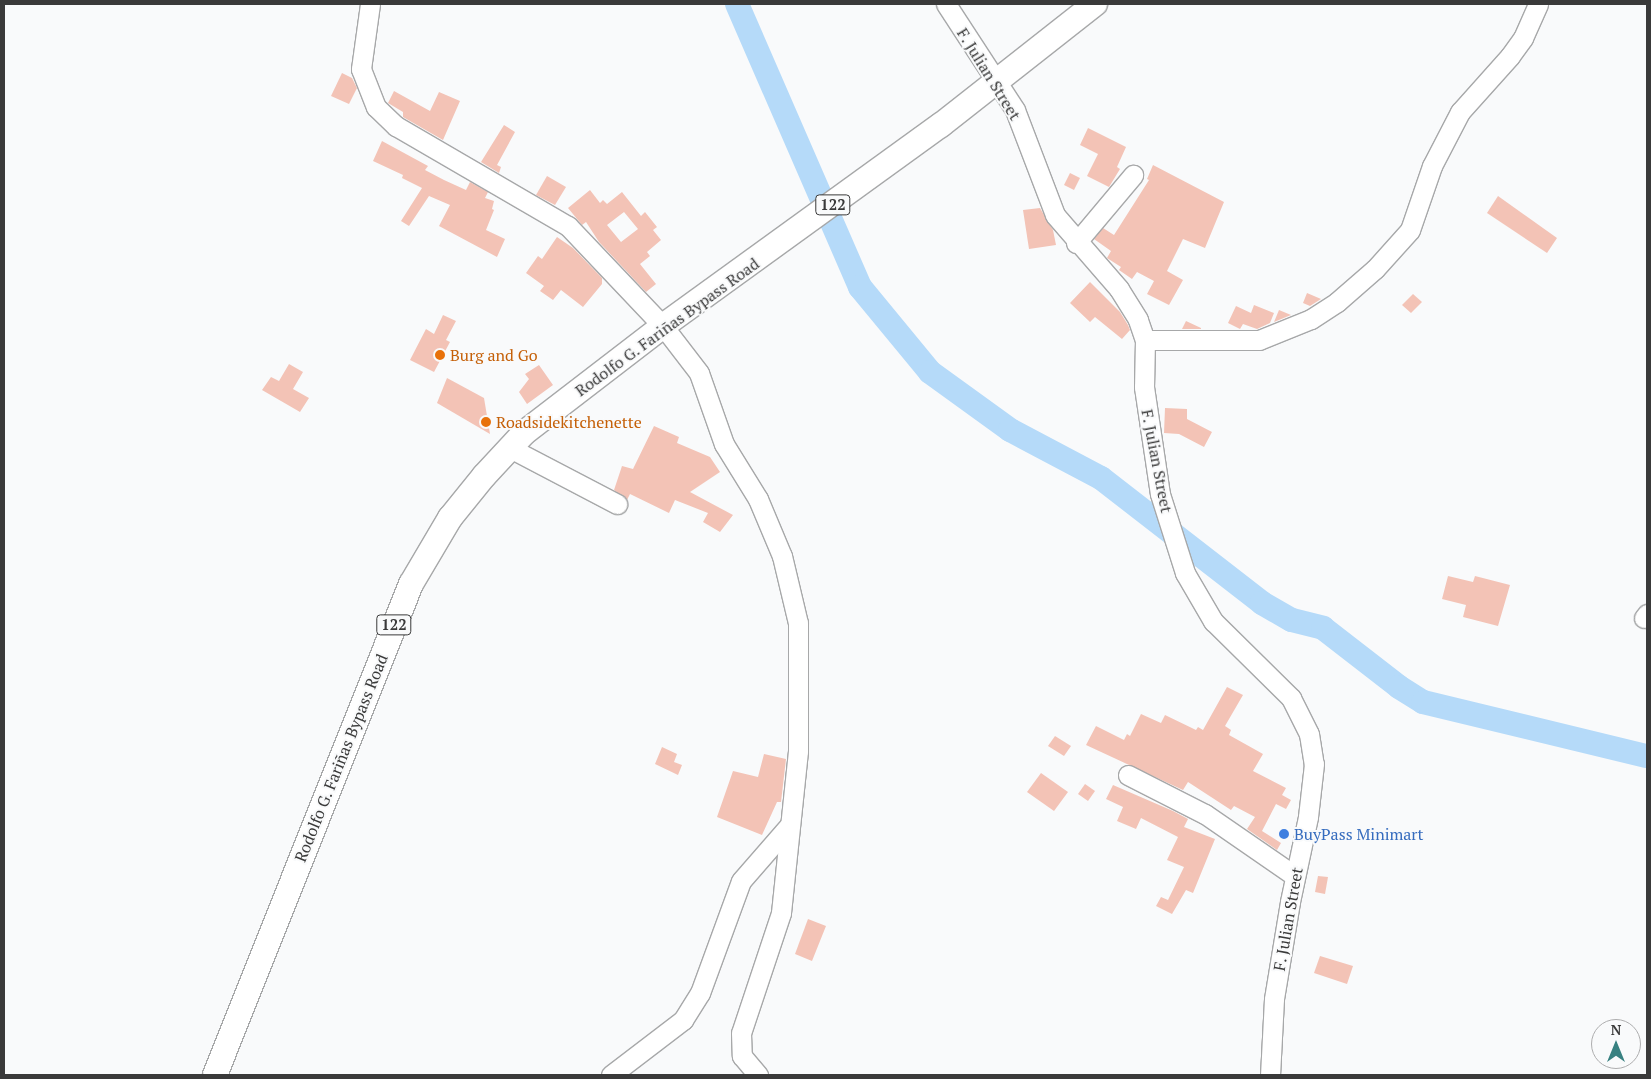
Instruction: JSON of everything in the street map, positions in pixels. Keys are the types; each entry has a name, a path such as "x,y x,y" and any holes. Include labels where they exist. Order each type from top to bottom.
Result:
{"main road":[{"name":"Rodolfo G. Fariñas Bypass Road","path":"215,1075 411,584 450,518 524,433 663,326 725,284 941,125 1095,4"}],"street":[{"path":"370,4 361,69 376,107 396,126 473,174 568,226 663,326 700,373 732,462 758,499 782,556 791,588 798,631 798,751 788,827 786,889 781,913 741,1033 742,1056 758,1075"},
{"name":"F. Julian Street","path":"946,4 998,82 1018,117 1055,215 1076,243 1131,305 1145,340 1144,387 1160,494 1185,573 1213,621 1234,645 1291,698 1309,734 1314,764 1308,817 1295,876 1274,999 1270,1075"},
{"path":"1145,340 1259,340 1311,319 1337,302 1375,269 1410,230 1432,166 1456,118 1470,98 1510,56 1523,38 1538,4"},
{"path":"1076,243 1133,175"},
{"path":"510,448 617,504"},
{"path":"1128,775 1206,814 1295,876"},
{"path":"611,1075 688,1013 700,993 741,881 788,827"}],"building":[{"path":"342,73 352,78 357,88 349,104 331,96"},
{"path":"394,91 430,111 439,92 460,101 443,140 403,117 403,112 388,103"},
{"path":"504,125 515,132 497,165 501,167 499,173 481,162"},
{"path":"1088,128 1126,147 1117,167 1120,169 1109,187 1087,176 1098,154 1080,145"},
{"path":"382,141 428,166 425,170 444,180 466,190 470,182 488,192 485,198 494,201 492,209 494,210 486,230 505,239 497,257 439,226 450,205 429,196 409,226 401,221 422,188 402,178 403,175 373,161"},
{"path":"1153,165 1224,202 1205,248 1183,239 1167,271 1183,280 1169,305 1147,294 1154,281 1137,272 1132,279 1119,270 1121,267 1107,258 1111,251 1094,239 1103,228 1114,235 1149,180 1147,179"},
{"path":"1070,173 1080,178 1074,190 1064,185"},
{"path":"547,176 566,187 555,205 536,195"},
{"path":"590,190 600,203 603,200 607,204 622,192 641,216 645,212 657,227 653,230 661,240 647,252 650,256 640,264 656,284 646,292 599,242 586,222 582,225 568,208","holes":["624,212 638,229 621,242 607,225"]},
{"path":"1498,196 1557,238 1547,253 1487,213"},
{"path":"1040,208 1053,230 1056,245 1029,249 1023,210"},
{"path":"557,237 573,248 602,278 602,284 583,307 561,290 553,300 540,291 544,286 526,273 538,256 542,259"},
{"path":"1090,282 1120,312 1128,325 1130,330 1122,339 1095,317 1090,322 1070,303"},
{"path":"1307,293 1321,299 1310,306 1303,303"},
{"path":"1413,294 1422,302 1411,313 1402,305"},
{"path":"1254,305 1274,313 1270,323 1257,329 1243,324 1240,329 1228,323 1236,306 1251,313"},
{"path":"1279,310 1291,315 1274,322"},
{"path":"443,315 456,321 446,340 450,342 434,372 410,360 426,329 434,334"},
{"path":"1186,321 1201,328 1201,329 1182,329"},
{"path":"289,364 303,372 293,389 309,398 300,412 262,390 271,377 279,381"},
{"path":"539,365 553,385 527,404 519,392 529,379 525,374"},
{"path":"447,378 484,398 490,434 437,403"},
{"path":"1165,408 1187,409 1187,419 1212,432 1204,447 1179,434 1164,433"},
{"path":"654,426 679,437 677,443 710,457 720,472 690,492 733,515 720,532 703,522 708,513 675,500 669,513 630,494 627,500 614,490 622,466 633,469"},
{"path":"1448,576 1473,582 1475,576 1510,585 1498,626 1463,617 1466,605 1442,599"},
{"path":"1227,687 1243,695 1225,726 1231,730 1229,735 1263,754 1253,771 1286,788 1282,795 1291,800 1286,809 1276,804 1262,831 1281,843 1277,850 1247,829 1255,817 1234,806 1231,810 1188,782 1183,790 1086,745 1096,726 1124,740 1127,734 1130,736 1141,714 1161,723 1165,715 1196,730 1198,727 1203,730"},
{"path":"1055,736 1071,746 1064,756 1048,746"},
{"path":"662,747 677,754 674,762 682,765 678,775 655,764"},
{"path":"764,754 786,759 781,802 777,802 762,835 717,817 733,771 758,777"},
{"path":"1041,773 1068,792 1054,811 1027,792"},
{"path":"1085,784 1095,791 1088,801 1078,794"},
{"path":"1113,785 1173,811 1188,819 1184,827 1215,839 1193,893 1186,890 1172,914 1156,906 1161,897 1168,900 1184,867 1167,860 1178,837 1141,818 1136,829 1117,821 1123,807 1106,799"},
{"path":"1318,876 1328,877 1325,894 1315,892"},
{"path":"808,919 826,926 812,961 795,954"},
{"path":"1320,956 1353,966 1347,984 1314,973"}],"waterway":[{"path":"737,4 860,287 930,372 1010,430 1101,478 1262,603 1292,620 1323,628 1399,687 1423,702 1647,756"}],"place":[{"name":"Burg and Go","path":"440,355"},
{"name":"Roadsidekitchenette","path":"486,422"},
{"name":"BuyPass Minimart","path":"1284,834"}]}
